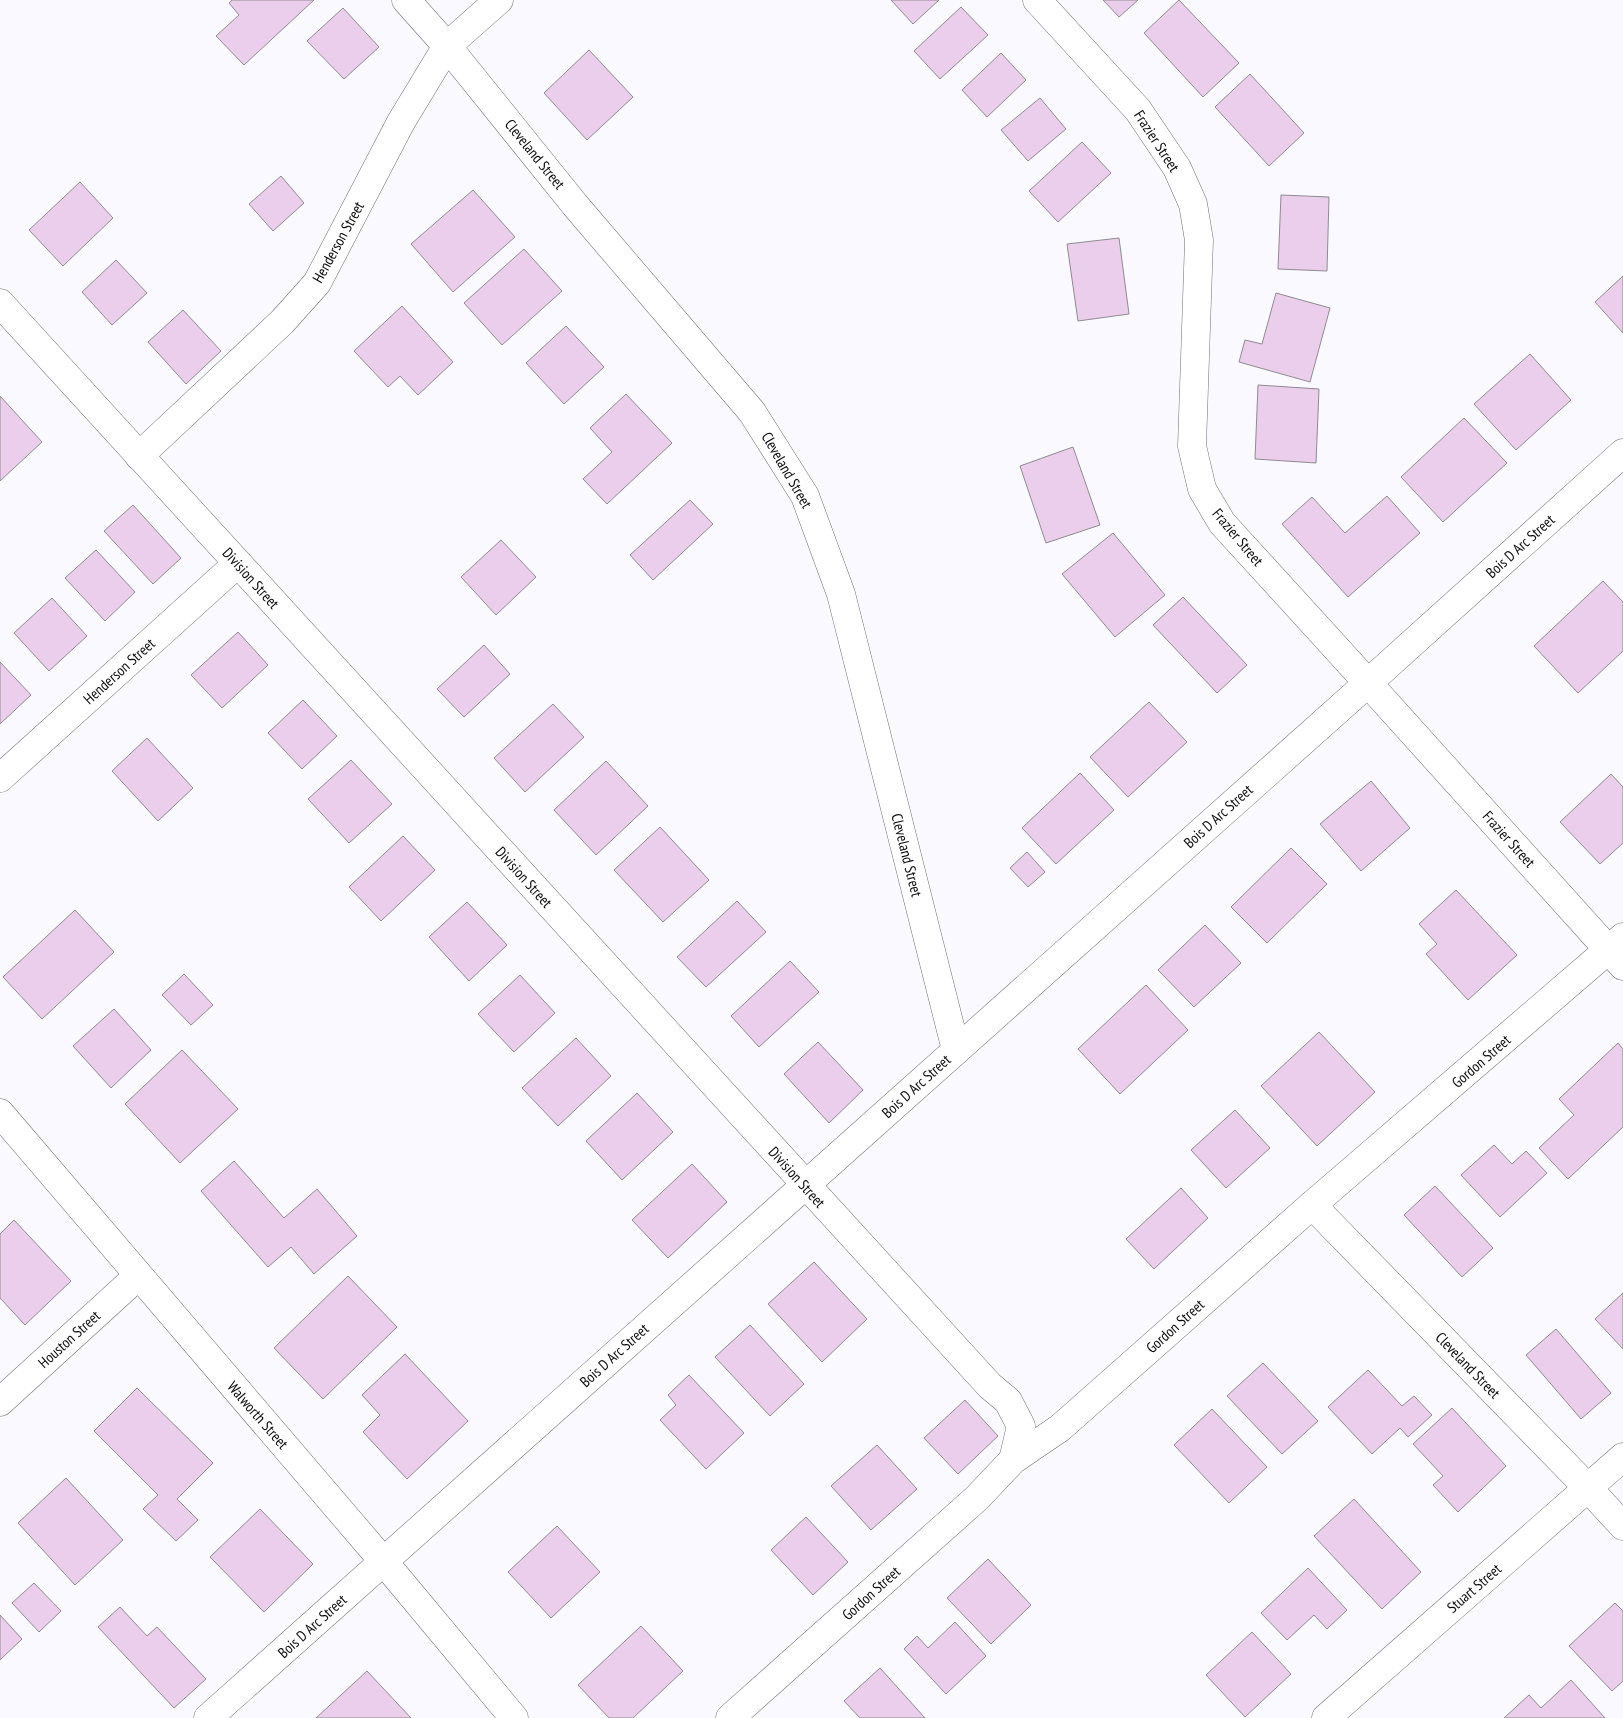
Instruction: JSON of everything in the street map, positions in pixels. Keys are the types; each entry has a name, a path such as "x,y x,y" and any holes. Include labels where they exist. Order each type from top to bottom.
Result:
{"street":[{"name":"Cleveland Street","path":"406,0 447,46 576,205 752,412 805,496 841,594 956,1050"},
{"name":"Henderson Street","path":"139,456 282,322 317,283 401,122 447,46 499,0"},
{"name":"Frazier Street","path":"1037,0 1138,110 1177,168 1193,204 1199,240 1192,446 1202,489 1222,523 1618,951"},
{"name":"Division Street","path":"0,303 805,1186 990,1386 1008,1401 1021,1426 1014,1460"},
{"name":"Bois D Arc Street","path":"208,1718 1368,683 1623,453"},
{"name":"Henderson Street","path":"0,778 237,564"},
{"name":"Gordon Street","path":"730,1718 977,1498 1014,1460 1060,1428 1312,1205 1618,951"},
{"name":"Walworth Street","path":"0,1113 384,1562 514,1718"},
{"name":"Cleveland Street","path":"1312,1205 1623,1526"},
{"name":"Houston Street","path":"0,1402 138,1276"},
{"name":"Stuart Street","path":"1326,1718 1623,1458"}],"building":[{"path":"232,0 314,0 244,65 216,36 239,15 229,3"},
{"path":"891,0 939,0 913,24"},
{"path":"1103,0 1138,0 1119,17"},
{"path":"1179,0 1239,63 1203,97 1144,33"},
{"path":"961,7 988,35 940,79 914,51"},
{"path":"343,8 379,47 344,79 307,41"},
{"path":"589,50 633,97 587,140 544,93"},
{"path":"1001,53 1026,80 987,117 962,90"},
{"path":"1250,74 1304,133 1269,166 1215,107"},
{"path":"1040,98 1066,129 1028,161 1001,130"},
{"path":"1082,142 1111,173 1058,222 1029,191"},
{"path":"281,176 304,203 273,231 249,204"},
{"path":"80,182 113,218 63,266 29,230"},
{"path":"473,190 515,237 453,292 411,244"},
{"path":"1281,195 1329,197 1327,271 1278,269"},
{"path":"1119,238 1129,314 1078,321 1067,244"},
{"path":"524,249 562,291 502,345 464,303"},
{"path":"116,260 147,293 112,325 82,292"},
{"path":"1623,276 1623,333 1595,302"},
{"path":"1276,293 1330,308 1310,382 1239,362 1245,340 1262,344"},
{"path":"402,306 453,362 418,395 400,376 388,387 354,351"},
{"path":"183,310 221,351 186,384 148,342"},
{"path":"566,326 604,367 564,404 526,363"},
{"path":"1530,354 1571,400 1516,450 1474,404"},
{"path":"1258,385 1319,389 1316,463 1255,459"},
{"path":"626,394 672,443 607,504 583,479 612,452 590,428"},
{"path":"0,396 42,442 0,481"},
{"path":"1464,418 1507,463 1443,522 1401,477"},
{"path":"1073,447 1100,525 1046,543 1020,466"},
{"path":"1387,496 1420,533 1348,597 1282,524 1312,497 1345,533"},
{"path":"690,500 713,524 653,580 630,555"},
{"path":"133,505 181,558 153,584 104,531"},
{"path":"1113,533 1165,595 1115,637 1062,574"},
{"path":"501,540 536,577 496,615 461,577"},
{"path":"96,550 135,592 105,621 65,578"},
{"path":"1603,581 1623,602 1623,651 1578,693 1534,646"},
{"path":"1183,597 1247,665 1217,693 1153,625"},
{"path":"52,598 87,636 49,671 14,633"},
{"path":"238,632 268,665 222,708 191,675"},
{"path":"484,645 510,674 464,717 437,689"},
{"path":"0,662 31,695 0,724"},
{"path":"303,700 337,736 302,769 268,733"},
{"path":"1149,702 1187,742 1128,797 1090,757"},
{"path":"553,704 584,737 525,792 494,758"},
{"path":"147,738 193,788 158,821 112,771"},
{"path":"351,760 392,804 349,843 308,799"},
{"path":"606,761 648,806 596,855 554,810"},
{"path":"1080,773 1114,810 1056,864 1022,828"},
{"path":"1611,774 1623,787 1623,843 1600,864 1560,822"},
{"path":"1371,781 1410,828 1361,871 1320,824"},
{"path":"660,827 709,880 663,922 614,870"},
{"path":"403,836 435,870 381,921 349,887"},
{"path":"1291,848 1327,884 1267,943 1231,907"},
{"path":"1027,852 1045,872 1028,887 1010,868"},
{"path":"1456,890 1517,955 1468,1000 1426,954 1437,944 1419,924"},
{"path":"737,901 766,932 706,987 677,957"},
{"path":"467,902 507,945 469,981 429,937"},
{"path":"75,910 114,952 42,1019 3,977"},
{"path":"1205,925 1241,963 1194,1007 1158,970"},
{"path":"790,961 819,992 759,1047 731,1016"},
{"path":"184,974 213,1005 191,1025 162,995"},
{"path":"520,975 555,1013 514,1052 478,1014"},
{"path":"1146,985 1188,1030 1120,1094 1078,1049"},
{"path":"114,1009 151,1050 111,1088 73,1046"},
{"path":"1319,1032 1375,1092 1317,1146 1261,1086"},
{"path":"576,1038 611,1076 558,1126 522,1088"},
{"path":"818,1042 863,1090 829,1123 784,1074"},
{"path":"1618,1043 1623,1049 1623,1127 1568,1179 1539,1148 1574,1115 1559,1099"},
{"path":"182,1050 238,1109 180,1163 125,1104"},
{"path":"637,1093 673,1132 622,1180 586,1141"},
{"path":"1235,1110 1270,1148 1226,1188 1191,1150"},
{"path":"1494,1145 1512,1164 1526,1151 1547,1173 1500,1217 1461,1175"},
{"path":"234,1161 284,1218 317,1189 357,1236 314,1274 291,1247 268,1267 201,1191"},
{"path":"692,1164 727,1202 668,1258 632,1220"},
{"path":"1435,1186 1493,1248 1462,1277 1404,1215"},
{"path":"1181,1188 1208,1218 1154,1269 1126,1239"},
{"path":"14,1220 71,1281 25,1325 0,1298 0,1234"},
{"path":"814,1262 867,1319 822,1362 768,1304"},
{"path":"348,1276 397,1327 323,1399 274,1348"},
{"path":"1623,1293 1623,1349 1595,1319"},
{"path":"750,1325 804,1384 770,1416 715,1357"},
{"path":"1556,1329 1611,1393 1581,1419 1526,1355"},
{"path":"405,1354 468,1421 407,1479 363,1432 380,1415 362,1395"},
{"path":"1263,1363 1318,1421 1282,1454 1227,1396"},
{"path":"1368,1370 1402,1406 1414,1396 1432,1415 1408,1437 1400,1428 1372,1454 1328,1407"},
{"path":"689,1375 744,1433 706,1469 660,1420 676,1405 668,1395"},
{"path":"137,1388 213,1463 177,1499 198,1520 176,1541 143,1509 158,1495 94,1431"},
{"path":"965,1400 998,1436 958,1474 924,1438"},
{"path":"1452,1408 1506,1466 1458,1512 1433,1485 1443,1476 1413,1444"},
{"path":"1212,1409 1267,1467 1229,1503 1174,1445"},
{"path":"877,1445 917,1489 871,1530 831,1486"},
{"path":"66,1478 123,1540 75,1585 18,1523"},
{"path":"1354,1499 1421,1572 1382,1609 1314,1536"},
{"path":"260,1509 313,1564 264,1612 210,1557"},
{"path":"806,1517 848,1562 813,1595 771,1550"},
{"path":"557,1526 600,1572 551,1618 508,1572"},
{"path":"988,1559 1031,1605 991,1644 947,1598"},
{"path":"1308,1568 1347,1610 1327,1629 1314,1615 1287,1640 1261,1613"},
{"path":"34,1583 61,1611 39,1632 12,1603"},
{"path":"1615,1603 1623,1611 1623,1681 1612,1691 1569,1646"},
{"path":"120,1607 147,1636 157,1627 206,1679 174,1708 98,1627"},
{"path":"0,1615 22,1639 0,1660"},
{"path":"955,1622 986,1656 946,1694 904,1649 917,1636 928,1648"},
{"path":"641,1626 683,1671 633,1718 609,1718 578,1685"},
{"path":"1252,1632 1291,1674 1245,1717 1206,1675"},
{"path":"880,1668 925,1718 860,1718 844,1701"},
{"path":"367,1671 411,1718 316,1718"},
{"path":"1571,1680 1605,1718 1504,1718 1529,1695 1541,1708"}]}
